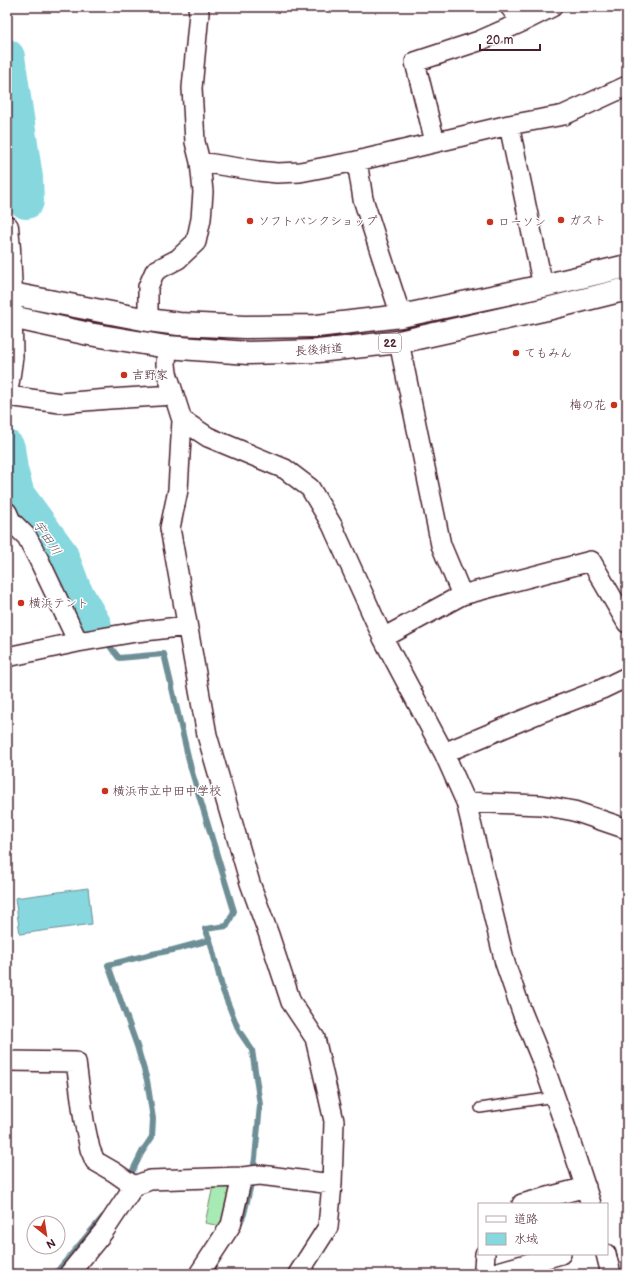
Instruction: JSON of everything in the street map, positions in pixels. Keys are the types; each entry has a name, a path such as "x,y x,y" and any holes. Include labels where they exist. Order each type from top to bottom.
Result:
{"main road":[{"path":"7,227 9,249 9,294"},
{"name":"長後街道","path":"9,294 148,320 179,324 252,327 317,326 400,316 543,286 627,266"},
{"name":"長後街道","path":"10,316 89,334 167,347 248,353 318,351 399,342 627,289"}],"street":[{"path":"148,320 148,288 155,270 178,258 196,242 201,219 203,192 200,162 195,142 192,88 199,13 198,7"},
{"path":"510,7 522,22"},
{"path":"435,142 415,62 479,41 552,7"},
{"path":"200,162 277,173 300,172 357,161 509,125 564,115 627,86"},
{"path":"509,125 543,286"},
{"path":"357,161 363,199 400,316"},
{"path":"9,294 13,357 7,397 60,403 174,395"},
{"path":"399,342 441,544 462,595"},
{"path":"167,347 167,373 182,420 178,490 170,528 207,735 250,883 291,1002 315,1038 334,1121 332,1184 328,1227 298,1274"},
{"path":"182,420 208,438 285,469 310,488 332,525 383,638 444,754 466,802 505,963 522,1012 555,1097 588,1196 530,1203"},
{"path":"7,512 12,521 27,537 78,642"},
{"path":"383,638 462,595 591,562 627,623"},
{"path":"7,657 78,642 136,632 187,626"},
{"path":"444,754 537,714 602,689 627,677"},
{"path":"466,802 541,805 574,811 627,829"},
{"path":"7,1061 76,1062 85,1128 90,1149 95,1161 134,1186"},
{"path":"69,1274 104,1231 134,1186 150,1180 260,1175 332,1184"},
{"path":"199,1274 231,1225 242,1177"},
{"path":"485,1255 484,1267 491,1274 558,1255"},
{"path":"606,1255 611,1274"}],"lane":[{"path":"480,1108 555,1097"}],"green space":[{"path":"213,1186 230,1186 221,1226 205,1223"}],"water":[{"path":"88,888 92,924 20,934 15,898"}],"waterway":[{"name":"宇田川","path":"7,57 25,178 26,201"},
{"name":"宇田川","path":"7,448 10,470 17,495 60,554 74,591 94,626"},
{"path":"94,626 119,658 164,654 191,769 234,911 227,926 205,929 210,940 223,991 239,1031 252,1050 260,1105 251,1184 244,1214 240,1223"},
{"path":"128,1180 142,1152 152,1137 153,1119 147,1080 137,1046 108,965 210,940"},
{"path":"55,1274 103,1217"}],"place":[{"name":"ガスト","path":"561,220"},
{"name":"ソフトバンクショップ","path":"250,221"},
{"name":"ローソン","path":"490,222"},
{"name":"てもみん","path":"516,353"},
{"name":"吉野家","path":"124,375"},
{"name":"梅の花","path":"614,405"},
{"name":"横浜テント","path":"21,603"},
{"name":"横浜市立中田中学校","path":"105,791"}]}
